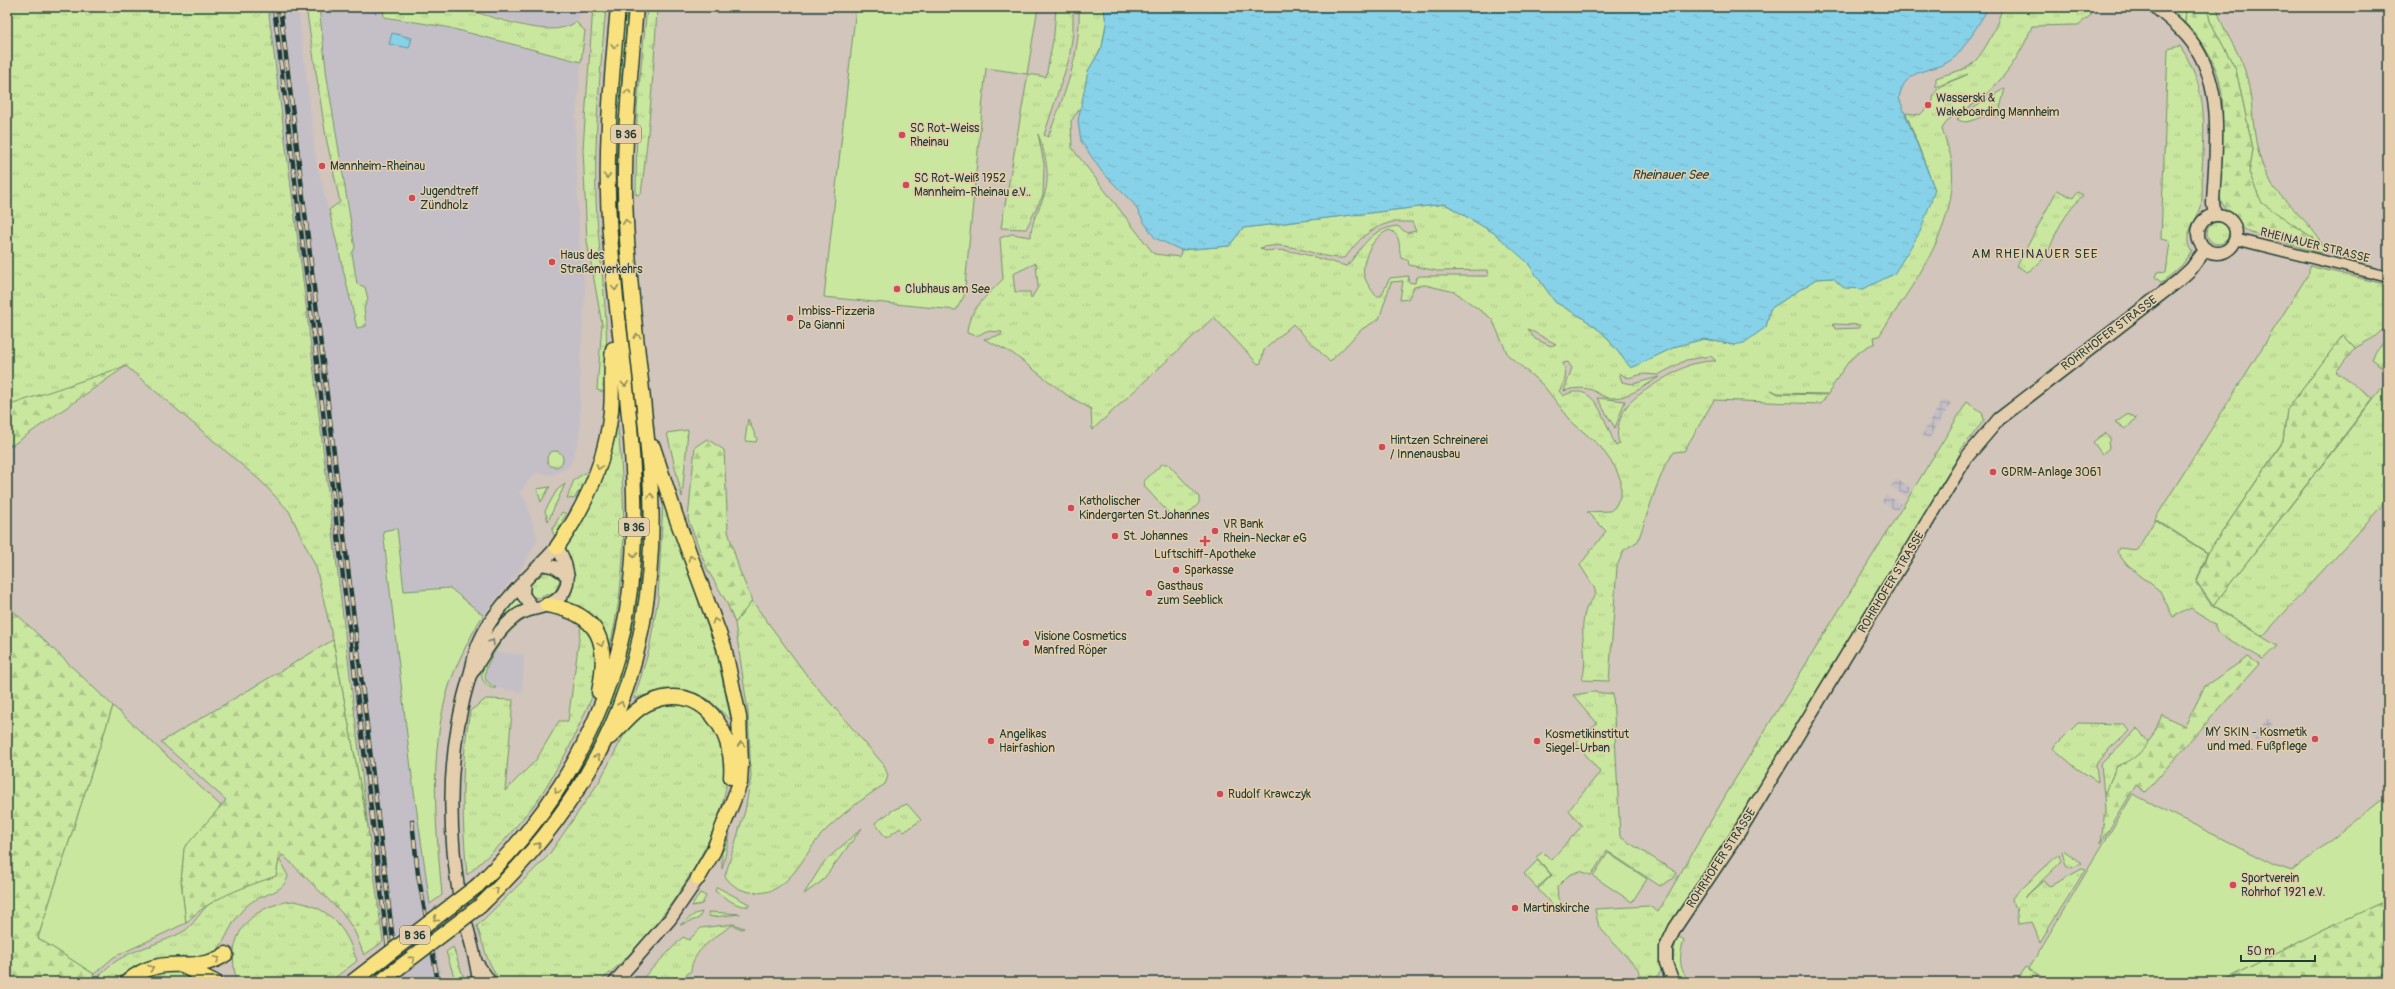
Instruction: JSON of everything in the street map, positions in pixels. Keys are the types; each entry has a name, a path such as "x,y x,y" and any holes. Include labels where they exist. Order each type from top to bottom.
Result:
{"highway":[{"name":"B 36","path":"352,982 477,886 515,847 547,807 577,758 590,732 616,667 627,614 633,574 633,483 610,234 607,157 608,109 618,7"},
{"name":"B 36","path":"380,982 480,906 513,874 563,814 606,740 621,705 639,646 650,577 651,506 645,417 626,220 628,98 636,7"},
{"path":"557,547 575,520 595,480 611,415 612,352 618,317"},
{"path":"645,417 730,672 739,717 741,764 740,783 731,802 713,852 698,878"},
{"path":"548,605 565,608 578,614 598,635 603,648 604,670 590,732"},
{"path":"606,740 626,723 634,712 652,702 673,698 696,702 714,715 726,734 732,766 731,802"},
{"path":"127,982 154,966 209,963 226,954"},
{"path":"179,964 215,982"}],"main road":[{"path":"2155,7 2174,23 2195,47 2211,83 2215,126 2213,204 2215,215"},
{"path":"2215,215 2222,216 2234,224 2236,239 2227,250 2220,252 2206,249 2199,236 2199,229 2208,217 2215,215"},
{"name":"ROHRHOFER STRASSE","path":"1673,982 1666,964 1666,947 1675,928 1736,837 1966,458 1999,419 2178,281 2191,269 2206,249"},
{"path":"471,674 500,631 516,616 533,608 548,605 565,592 568,576 566,564 557,547 524,580 508,599 478,645 458,720 453,758 452,809 460,899 469,939 477,964 479,982"},
{"path":"541,564 555,566 568,576"},
{"path":"524,580 523,595 533,608"},
{"path":"615,982 670,918 698,878"},
{"path":"477,964 490,982"}],"street":[{"name":"RHEINAUER STRASSE","path":"2236,239 2388,277"}],"shaded area":[{"path":"268,7 298,7 316,160 337,244 366,326 364,308 365,287 357,284 352,252 348,200 327,78 319,7 383,7 384,17 446,27 581,62 575,128 579,240 585,291 580,363 580,434 572,461 568,467 552,475 535,473 519,493 526,501 538,540 522,567 483,615 450,588 404,591 397,528 383,532 423,857 442,982 389,982"},
{"path":"460,7 584,7 577,21 572,25 553,28 539,28"},
{"path":"1943,399 1951,403 1929,439 1922,435"},
{"path":"1896,479 1911,488 1906,496 1891,487"},
{"path":"1886,495 1901,504 1897,511 1882,502"},
{"path":"494,652 524,655 522,692 496,688 486,681 486,667"},
{"path":"2268,719 2273,724 2257,741 2251,736"}],"green space":[{"path":"7,7 268,7 303,280 368,827 333,640 316,567 289,511 262,482 126,366 7,407"},
{"path":"306,7 319,7 327,78 355,248 352,253 357,284 365,287 368,299 364,308 366,326 357,328 329,210 340,202 326,137"},
{"path":"383,7 451,7 464,9 515,24 549,29 564,28 576,22 585,31 581,62 446,27 384,17"},
{"path":"593,7 606,7 598,104 596,152 596,201 607,344 604,392 597,390 602,324 587,241 583,148"},
{"path":"624,7 628,7 619,116 618,182 623,267 637,409 634,409 624,328 616,246 614,192 615,123"},
{"path":"647,7 657,7 656,31 644,171 641,194 636,195 637,108"},
{"name":"SC Rot-Weiß 1952 Mannheim-Rheinau e.V..","path":"856,7 1038,7 1027,74 986,68 964,296 956,310 824,297"},
{"path":"1056,7 1073,7 1073,32 1069,59 1044,135 1048,137 1066,89 1075,58 1079,25 1079,7 1104,7 1106,23 1102,47 1088,71 1083,104 1071,121 1072,148 1154,254 1180,257 1181,250 1229,246 1243,228 1445,204 1494,233 1526,260 1555,302 1583,318 1603,333 1631,368 1677,346 1704,339 1734,345 1766,327 1770,309 1816,279 1833,278 1844,288 1935,190 1906,113 1920,115 1933,101 1934,95 1941,87 1968,74 1936,87 1936,78 1966,68 1978,58 1994,31 2002,7 2092,7 2091,15 2078,25 2032,26 2028,37 2010,68 1995,86 1977,102 1953,116 1945,124 1942,129 1952,164 1952,188 1948,211 1930,256 1879,336 1874,337 1875,343 1866,347 1852,358 1828,394 1778,393 1771,390 1778,394 1827,395 1821,404 1714,400 1684,451 1674,452 1665,466 1656,488 1638,541 1624,550 1617,566 1609,681 1582,680 1585,662 1583,635 1584,618 1587,607 1596,594 1594,587 1580,565 1606,531 1587,512 1610,511 1615,507 1621,495 1621,481 1615,467 1600,446 1573,423 1543,385 1508,355 1492,319 1455,292 1425,285 1414,287 1408,299 1400,300 1403,281 1391,282 1379,319 1362,329 1330,362 1293,324 1264,350 1261,363 1258,364 1214,317 1092,430 1091,409 1067,395 1012,353 984,339 1001,335 1002,332 986,331 977,336 967,333 971,317 979,304 1003,279 1000,238 1012,234 1031,237 1034,221 1044,196 1047,172 1043,148 1038,134 1044,164 1043,195 1026,229 1001,228 1028,74 1046,77 1054,35","holes":["1392,222 1412,222 1416,231 1407,233 1397,226 1380,231 1368,240 1347,266 1296,252 1276,250 1265,251 1260,248 1272,246 1293,247 1323,256 1345,258 1360,240 1370,231","1390,230 1394,232 1398,238 1401,258 1408,260 1409,265 1437,271 1487,270 1488,276 1420,276 1416,278 1415,283 1408,282 1409,276 1390,278 1381,296 1376,296 1366,281 1364,269 1370,248 1379,236","1036,263 1038,287 1031,299 1030,292 1015,292 1013,274","1833,324 1860,325 1860,328 1835,329","1528,329 1556,344 1551,346 1535,339","1711,356 1716,361 1707,361 1685,367 1657,383 1631,401 1624,410 1620,420 1618,430 1618,440 1620,444 1616,446 1603,416 1592,398 1584,393 1575,392 1563,396 1559,391 1565,377 1565,367 1563,363 1568,362 1572,368 1564,391 1585,388 1605,397 1612,398 1626,395 1640,389 1659,377 1633,384 1622,382 1619,373 1628,378 1643,374 1658,375 1686,360"]},
{"path":"2166,7 2186,7 2185,23"},
{"path":"2186,7 2207,7 2210,21 2236,70 2253,149 2249,173 2262,203 2313,238 2317,252 2251,233 2243,227 2222,203 2218,181 2223,107 2220,84 2218,74 2210,56 2185,23"},
{"path":"2207,7 2217,7 2222,23 2245,71 2249,86 2256,142 2264,170 2272,185 2318,238 2322,246 2322,253 2317,252 2313,238 2262,204 2249,173 2253,149 2236,70 2210,21"},
{"path":"2180,46 2189,61 2200,91 2204,136 2202,198 2201,207 2189,234 2189,246 2192,252 2181,266 2162,283 2155,277 2157,272 2166,273 2170,241 2161,239 2168,49"},
{"path":"2005,88 1998,117 1981,117 1968,122 1957,119"},
{"path":"2057,190 2073,198 2077,192 2083,195 2063,221 2043,259 2027,272 2017,266"},
{"path":"2218,222 2226,225 2229,233 2226,241 2218,244 2210,241 2207,233 2210,225"},
{"path":"2309,266 2388,285 2388,325 2373,338 2355,348 2343,335 2287,410 2283,441 2208,553 2155,519 2309,273"},
{"path":"2343,335 2355,348 2336,372 2373,398 2213,606 2197,582 2208,553 2283,442 2287,410"},
{"path":"2388,336 2388,371 2371,359"},
{"path":"126,366 11,446 7,439 7,406"},
{"path":"2388,380 2388,499 2263,636 2213,606"},
{"path":"1597,398 1625,401 1615,428"},
{"path":"1967,402 1982,412 1984,420 1960,451 1964,454 1734,832 1667,931 1661,942 1661,971 1657,977 1641,976 1639,970 1599,927 1595,909 1649,906 1658,912 1734,781"},
{"path":"2128,414 2136,418 2126,429 2115,423"},
{"path":"634,418 638,418 643,478 645,558 638,613 631,647 621,681 595,746 560,806 539,835 518,859 479,898 478,894 509,863 537,830 562,796 584,759 603,720 618,680 630,639 637,596 641,552 639,463"},
{"path":"617,419 622,476 624,532 620,589 610,645 606,635 597,621 585,612 560,601 564,598 561,548 612,420"},
{"path":"748,419 757,439 756,442 745,441"},
{"path":"688,430 682,497 667,433"},
{"path":"2105,433 2111,440 2108,442 2109,448 2102,454 2093,442"},
{"path":"707,439 724,450 728,531 739,569 752,601 735,623 726,601 707,569 688,519 695,447"},
{"path":"555,451 562,456 563,459 558,466 555,467 548,462 547,459 552,452"},
{"path":"1162,464 1168,464 1199,497 1199,503 1181,521 1174,519 1145,487 1144,481"},
{"path":"591,469 581,493 578,492 574,499 567,498 574,480"},
{"path":"565,484 548,521 545,511 557,490"},
{"path":"550,487 549,488 541,502 537,489"},
{"path":"663,502 716,650 731,720 708,699 687,690 664,689 634,699 649,650 658,599"},
{"path":"562,512 566,514 562,521 566,524 556,540 552,530"},
{"path":"2155,520 2207,553 2196,583 2212,606 2277,646 2263,659 2218,633 2214,624 2191,608 2173,617 2160,591 2127,565 2117,552 2119,548 2137,550"},
{"path":"397,528 404,591 450,588 483,615 456,668 442,711 438,737 435,790 442,895 430,904 412,777 383,531"},
{"path":"551,571 557,574 560,580 555,592 537,598 532,596 528,586 545,572"},
{"path":"516,595 523,606 505,618 505,615"},
{"path":"752,601 808,677 884,765 888,776 885,784 868,795 821,835 792,875 774,889 763,893 742,890 730,882 725,876 745,811 751,777 748,712 735,623"},
{"path":"7,605 113,706 38,938 94,974 90,982 7,982"},
{"path":"556,610 584,624 597,644 596,688 569,748 538,800 503,842 467,875 464,833 463,772 470,711 486,699 513,700 505,791 536,760 559,721 568,721 581,625 568,617 556,613 543,613 532,616 520,622 510,631 488,663 485,673 486,681 496,688 490,687 483,681 482,672 488,657 503,633 512,624 528,615"},
{"path":"333,640 368,827 383,942 364,955 355,932 344,915 283,855 279,859 276,876 240,889 216,900 195,914 186,923 181,881 184,847 226,800 161,742"},
{"path":"2248,657 2259,664 2145,792 2136,785 2101,843 2105,810 2104,795 2117,766 2134,758 2146,746 2162,715 2185,726 2205,686"},
{"path":"1594,692 1613,694 1620,837 1677,873 1674,878 1660,886 1607,851 1591,875 1580,871 1569,875 1557,887 1558,899 1562,903 1555,908 1538,889 1552,875 1536,857 1543,852 1551,860 1582,826 1569,810 1600,772 1576,743 1597,723 1573,695"},
{"path":"665,702 690,704 717,726 727,771 722,803 713,831 681,889 661,917 640,942 599,982 499,982 487,957 477,926 548,856 599,782 623,737 635,719 649,706"},
{"path":"113,706 221,806 184,848 181,881 186,923 114,957 94,974 38,938"},
{"path":"2078,723 2123,724 2129,731 2110,748 2096,765 2098,782 2075,767 2053,748"},
{"path":"2138,728 2149,745 2129,762 2117,766 2104,795 2101,764"},
{"name":"Sportverein Rohrhof 1921 e.V.","path":"2133,794 2274,865 2292,871 2388,795 2388,900 2324,929 2220,982 2051,982 2029,968"},
{"path":"907,804 921,820 904,832 900,828 886,838 875,823 893,810"},
{"path":"862,828 822,881 804,894 824,862"},
{"path":"730,834 722,869 722,853"},
{"path":"2063,850 2082,863 2071,868 2066,865"},
{"path":"1608,853 1647,879 1632,902 1593,876"},
{"path":"2059,854 2061,862 2024,898 2043,881 2050,886 2082,869 2085,870 2040,942 2032,922 2018,924 2016,906 2014,908 2012,898"},
{"path":"279,859 288,876 286,882 277,890 250,903 238,915 213,956 150,960 135,967 118,982 95,982 103,971 125,956 186,930 208,905 216,900 241,888 276,876"},
{"path":"1538,860 1551,875 1537,888 1524,874"},
{"path":"717,887 749,904 749,906 731,902 715,891"},
{"path":"700,893 706,896 702,904 692,906"},
{"path":"2388,900 2388,973 2360,982 2220,982 2324,929"},
{"path":"293,901 317,908 334,920 347,938 357,961 329,982 237,982 234,966 234,951 237,938 243,927 252,917 263,910 277,904"},
{"path":"702,912 699,918 680,925 695,914"},
{"path":"708,912 740,914 713,917 709,916"},
{"path":"733,924 744,928 742,929 732,925 712,939 700,950 692,963 691,971 677,982 639,982 683,937 689,940 701,928"},
{"path":"1678,936 1684,940 1681,951 1681,962 1683,972 1690,982 1680,982 1675,970 1673,959"},
{"path":"453,947 466,982 456,982 446,952"},
{"path":"2025,967 2038,975 2034,982 2015,982"},
{"path":"160,973 187,973 207,982 140,982"}],"water":[{"name":"Rheinauer See","path":"1104,7 1988,7 1973,33 1955,57 1947,63 1914,75 1907,80 1902,87 1899,98 1935,190 1920,232 1894,274 1863,289 1844,288 1833,278 1816,279 1770,309 1766,327 1744,343 1734,345 1704,339 1677,346 1631,368 1603,333 1583,318 1555,302 1527,262 1494,233 1445,204 1243,228 1229,246 1181,250 1155,238 1134,204 1102,172 1081,141 1078,121 1088,71 1102,47 1106,25"},
{"path":"392,33 412,38 409,48 389,44"}],"railway":[{"path":"274,7 392,982"},
{"path":"280,7 398,982"},
{"path":"412,821 418,874 438,982"}],"place":[{"name":"Wasserski & Wakeboarding Mannheim","path":"1928,105"},
{"name":"SC Rot-Weiss Rheinau","path":"902,135"},
{"name":"Mannheim-Rheinau","path":"322,166"},
{"name":"SC Rot-Weiß 1952 Mannheim-Rheinau e.V..","path":"906,185"},
{"name":"Jugendtreff Zündholz","path":"412,198"},
{"name":"Haus des Straßenverkehrs","path":"552,262"},
{"name":"Clubhaus am See","path":"897,289"},
{"name":"Imbiss-Pizzeria Da Gianni","path":"790,318"},
{"name":"Hintzen Schreinerei / Innenausbau","path":"1382,447"},
{"name":"GDRM-Anlage 3061","path":"1993,472"},
{"name":"Katholischer Kindergarten St.Johannes","path":"1071,508"},
{"name":"VR Bank Rhein-Neckar eG","path":"1215,531"},
{"name":"St. Johannes","path":"1115,536"},
{"name":"Luftschiff-Apotheke","path":"1205,541"},
{"name":"Sparkasse","path":"1176,570"},
{"name":"Gasthaus zum Seeblick","path":"1149,593"},
{"name":"Visione Cosmetics Manfred Röper","path":"1026,643"},
{"name":"MY SKIN - Kosmetik und med. Fußpflege","path":"2315,739"},
{"name":"Angelikas Hairfashion","path":"991,741"},
{"name":"Kosmetikinstitut Siegel-Urban","path":"1537,741"},
{"name":"Rudolf Krawczyk","path":"1220,794"},
{"name":"Sportverein Rohrhof 1921 e.V.","path":"2233,885"},
{"name":"Martinskirche","path":"1515,908"}],"district":[{"name":"AM RHEINAUER SEE","path":"2035,253"}]}
